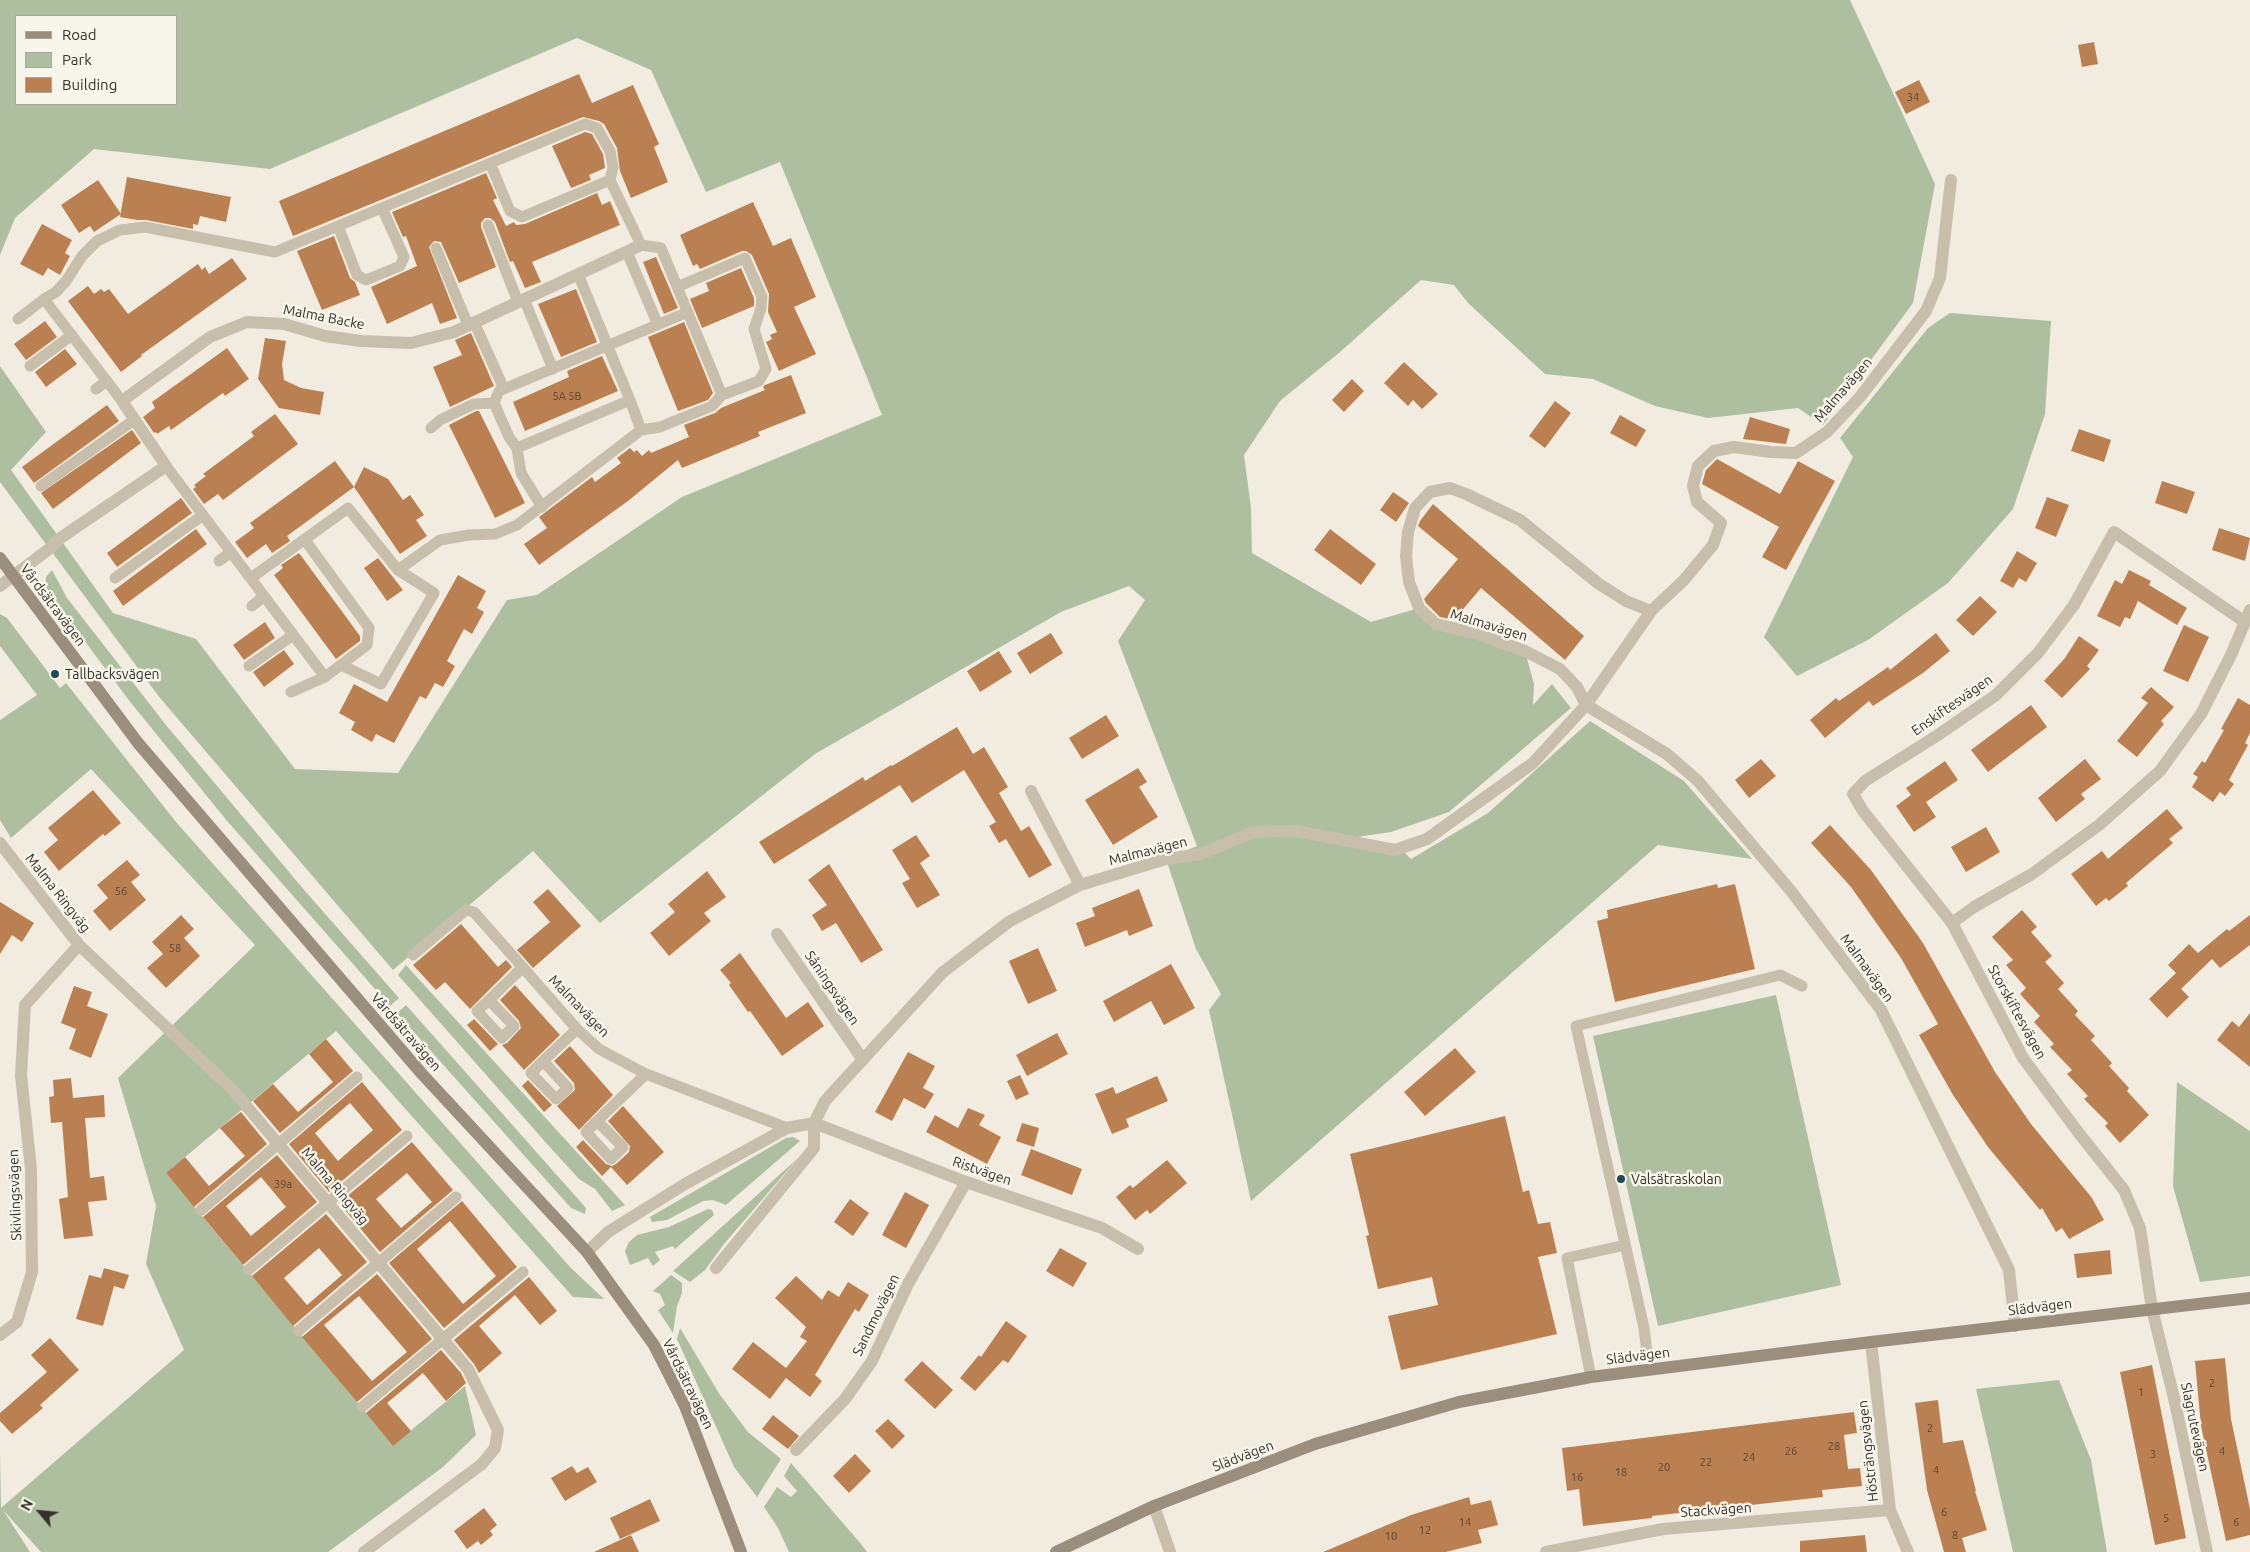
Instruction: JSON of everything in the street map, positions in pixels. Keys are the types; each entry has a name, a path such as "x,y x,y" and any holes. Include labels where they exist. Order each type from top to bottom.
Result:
{"main road":[{"name":"Vårdsätravägen","path":"0,558 138,743 422,1074 587,1252 654,1346 685,1406 741,1552"},
{"name":"Slädvägen","path":"1056,1552 1154,1506 1315,1444 1459,1402 1591,1377 2250,1298"}],"street":[{"name":"Malmavägen","path":"716,1268 814,1148 814,1123 825,1101 943,972 1010,921 1080,886 1166,859 1201,854 1253,832 1296,831 1394,850 1427,839 1533,763 1586,705 1651,610 1684,580 1713,545 1722,523 1697,502 1692,486 1698,466 1714,451 1734,447 1796,453 1827,432 1860,397 1926,311 1940,278 1950,180"},
{"name":"Malma Backe","path":"122,401 210,337 246,322 284,324 325,336 361,341 411,343 454,332 642,245"},
{"path":"0,586 49,549 59,539 166,466 122,401"},
{"name":"Malmavägen","path":"1651,610 1626,601 1599,584 1520,520 1466,494 1450,488 1430,492 1415,508 1408,532 1406,556 1409,582 1419,608 1436,624 1478,634 1518,648 1560,669 1578,687 1586,705 1666,754 1698,781 1791,891 1881,1010 2009,1270 2016,1326"},
{"name":"Enskiftesvägen","path":"1852,794 1865,781 1938,735 2003,688 2038,654 2074,605 2114,532 2247,616 2201,714 2160,771 2092,830 2032,874 1974,907 1952,923"},
{"path":"1031,791 1080,886"},
{"name":"Storskiftesvägen","path":"1852,794 1863,811 1952,923 2023,1058 2124,1190 2140,1228 2152,1309"},
{"name":"Malma Ringväg","path":"0,844 79,944 232,1088 468,1368 498,1430 495,1448 482,1464 364,1552"},
{"name":"Såningsvägen","path":"777,934 863,1060"},
{"name":"Skivlingsvägen","path":"0,1335 17,1322 32,1272 31,1169 21,1075 25,1005 79,944"},
{"path":"587,1252 608,1232 685,1184 787,1128 814,1123"},
{"name":"Ristvägen","path":"814,1123 966,1182 1102,1228 1138,1249"},
{"name":"Sandmovägen","path":"796,1450 845,1398 872,1361 908,1284 966,1182"},
{"name":"Slagrutevägen","path":"2152,1309 2174,1398 2207,1552"},
{"name":"Hösträngsvägen","path":"1871,1342 1890,1510 1908,1552"},
{"path":"1154,1506 1170,1552"},
{"name":"Stackvägen","path":"1546,1552 1663,1529 1890,1510"}],"lane":[{"path":"18,319 56,292 66,281 82,256 97,241 120,230 145,227 275,252 585,124 597,128 610,151 613,168 610,180 642,245 661,248 722,395"},
{"path":"490,163 510,212 522,217 610,180"},
{"path":"338,226 357,275 366,280 400,266 404,257 382,208"},
{"path":"488,225 553,369"},
{"path":"436,248 504,389"},
{"path":"627,252 658,325"},
{"path":"398,570 440,540 469,535 495,534 517,525 641,430 660,427 712,406 722,395 759,381 766,369 754,329 761,308 762,297 745,258 677,286"},
{"path":"578,274 641,430"},
{"path":"44,299 122,401"},
{"path":"542,507 522,473 517,448 509,437 494,403 499,391 688,312"},
{"path":"30,366 72,335"},
{"path":"96,389 106,381"},
{"path":"517,448 630,400"},
{"path":"431,428 440,420 474,404 494,403"},
{"path":"41,486 134,420"},
{"path":"166,466 325,677"},
{"path":"251,578 348,508 398,570 434,594 381,684 341,665"},
{"path":"114,578 203,515"},
{"path":"291,692 325,677 367,645 369,628 305,540"},
{"path":"219,561 231,552"},
{"path":"252,606 264,596"},
{"path":"249,666 293,635"},
{"name":"Malmavägen","path":"413,955 466,910 474,912 577,1029 598,1048 646,1074 787,1128"},
{"path":"488,1000 523,967"},
{"path":"1647,1352 1576,1026 1780,975 1802,986"},
{"path":"542,1061 577,1029"},
{"path":"598,1121 646,1074"},
{"path":"201,1210 357,1077"},
{"path":"248,1270 407,1136"},
{"path":"298,1331 456,1197"},
{"path":"1591,1377 1567,1258 1625,1245"},
{"path":"362,1407 523,1272"}],"green space":[{"path":"0,0 1850,0 1935,184 1913,303 1823,425 1798,408 1708,418 1655,406 1593,379 1545,374 1468,303 1454,285 1421,280 1340,352 1280,401 1244,455 1251,508 1252,553 1371,622 1419,608 1436,624 1525,651 1534,684 1533,705 1552,684 1571,708 1449,812 1391,832 1343,839 1400,848 1411,859 1488,813 1590,721 1684,781 1752,859 1658,845 1251,1201 1209,1010 1221,994 1196,949 1166,859 1197,846 1118,641 1145,600 1129,586 1061,612 815,754 600,923 533,851 393,970 160,698 0,482 0,366 46,432 11,470 113,613 196,639 295,769 398,773 507,600 537,595 682,497 882,415 780,162 706,192 651,70 577,38 270,169 94,149 15,218 0,255"},
{"path":"1950,313 2051,321 2045,414 2013,509 1948,583 1868,640 1797,676 1764,637 1853,457 1840,438 1928,328"},
{"path":"52,570 67,598 166,725 305,891 399,998 390,1006 228,822 131,703 51,596 45,585 46,577"},
{"path":"0,614 7,618 60,688 66,683 176,822 570,1267 604,1299 573,1297 336,1031 166,1173 393,1445 465,1386 476,1435 443,1467 328,1552 41,1552 3,1510 30,1552 0,1552 0,1452 1,1508 184,1350 146,1264 156,1206 118,1078 255,945 91,769 11,838 0,820 0,720 37,695 0,646"},
{"path":"406,965 625,1205 612,1211 595,1189 579,1179 398,975"},
{"path":"1776,995 1841,1285 1658,1326 1593,1036"},
{"path":"406,1005 586,1208 585,1214 571,1208 397,1013"},
{"path":"2177,1082 2250,1131 2250,1276 2200,1282 2173,1186"},
{"path":"793,1137 800,1141 726,1205 713,1200 703,1201 667,1220 652,1222 650,1217 786,1138"},
{"path":"798,1158 724,1244 705,1270 690,1282 673,1271"},
{"path":"708,1209 712,1210 714,1215 675,1249 673,1246 655,1252 660,1260 653,1266 648,1258 630,1265 625,1251 629,1242 637,1235 669,1227"},
{"path":"671,1275 682,1283 682,1293 677,1306 673,1333 658,1310 665,1305 660,1294 653,1291"},
{"path":"680,1328 720,1395 748,1432 781,1459 757,1497 734,1467 677,1339"},
{"path":"2059,1380 2091,1460 2107,1552 2013,1552 1976,1389"},
{"path":"791,1463 867,1552 789,1552 778,1528 764,1507 777,1487 791,1497 797,1491 784,1476"}],"building":[{"path":"2094,42 2098,64 2082,67 2078,45"},
{"path":"579,74 592,103 633,85 659,144 654,147 668,182 631,198 620,171 617,148 604,124 583,117 293,236 279,201"},
{"path":"1919,80 1930,102 1906,114 1895,92"},
{"path":"585,132 592,134 603,154 605,168 589,175 591,180 571,188 552,146"},
{"path":"486,173 497,198 493,200 506,226 514,222 516,225 525,224 597,193 602,205 610,201 620,225 532,262 541,282 525,288 513,261 510,262 495,222 490,218 485,218 481,223 481,227 496,267 459,283 441,242 434,241 429,247 457,318 440,324 432,303 387,324 371,287 417,266 406,236 403,237 392,212"},
{"path":"127,177 231,197 226,222 200,216 198,225 193,224 193,229 120,217"},
{"path":"98,180 121,214 94,232 90,226 79,233 61,205"},
{"path":"753,202 773,246 791,238 816,297 794,307 816,354 779,371 766,342 772,339 770,335 777,332 768,312 769,294 752,255 742,251 700,269 697,264 693,266 680,235"},
{"path":"42,224 72,240 65,253 70,256 60,275 48,268 43,276 20,264"},
{"path":"334,236 350,278 355,282 360,295 322,310 297,251"},
{"path":"656,257 678,308 664,314 643,262"},
{"path":"232,258 247,279 141,355 121,372 68,301 88,286 94,294 101,289 104,292 109,289 128,314 198,264 202,270 205,267 209,274"},
{"path":"741,268 754,298 754,306 702,328 690,299 709,291 706,283"},
{"path":"576,289 597,342 561,357 538,304"},
{"path":"45,321 57,337 26,360 14,344"},
{"path":"684,322 713,393 708,400 678,411 648,337"},
{"path":"471,333 494,386 450,407 433,367 462,355 455,340"},
{"path":"265,338 286,341 282,364 284,380 301,388 324,392 320,415 279,408 258,379"},
{"path":"227,348 249,379 225,396 223,393 171,430 169,426 157,434 156,432 154,433 143,417 155,408 152,402"},
{"path":"65,349 77,364 46,387 35,372"},
{"path":"602,356 618,391 525,431 513,402 569,377 567,371"},
{"path":"1404,362 1438,394 1422,409 1413,400 1408,406 1384,383"},
{"path":"791,375 806,413 758,432 760,436 682,468 678,460 628,501 539,565 524,544 547,528 539,517 592,477 595,482 621,463 617,458 630,448 634,452 637,450 642,456 649,450 651,453 689,437 684,425 765,390 763,387 765,385"},
{"path":"1352,379 1364,391 1344,412 1332,400"},
{"path":"1555,401 1571,413 1545,448 1529,436"},
{"path":"107,405 119,421 34,483 22,467"},
{"path":"479,411 525,503 495,518 449,425"},
{"path":"275,414 298,444 223,500 218,494 204,504 193,489 196,487 194,485 206,476 203,474 254,436 251,432"},
{"path":"1620,415 1646,430 1636,447 1610,433"},
{"path":"1750,417 1790,429 1786,444 1743,439"},
{"path":"2079,429 2111,440 2104,462 2071,451"},
{"path":"132,430 141,443 53,509 41,493"},
{"path":"1717,459 1780,494 1798,461 1835,481 1786,570 1762,557 1779,527 1702,484 1706,470"},
{"path":"335,461 354,487 287,536 290,541 272,553 266,544 247,558 235,542 254,528 250,523"},
{"path":"364,467 388,479 403,500 410,495 424,515 416,520 427,536 400,554 354,487"},
{"path":"2162,481 2195,492 2187,514 2155,503"},
{"path":"1393,492 1409,503 1396,522 1380,510"},
{"path":"2047,497 2069,505 2056,537 2035,528"},
{"path":"181,498 192,513 117,567 107,553"},
{"path":"1433,504 1584,636 1565,660 1481,588 1454,620 1440,617 1426,603 1424,599 1458,559 1418,526"},
{"path":"2219,528 2250,538 2245,561 2212,550"},
{"path":"196,529 207,544 123,606 113,591"},
{"path":"1330,529 1376,564 1361,585 1314,550"},
{"path":"2017,551 2037,563 2026,582 2019,578 2013,588 2000,581"},
{"path":"299,553 360,636 360,641 336,659 274,575 283,568 281,565"},
{"path":"378,558 403,590 387,601 364,568"},
{"path":"2129,570 2151,581 2149,585 2187,608 2177,625 2138,601 2130,619 2125,617 2120,627 2097,616 2115,580 2122,584"},
{"path":"458,575 486,591 477,608 484,612 472,634 464,629 447,661 455,666 443,687 435,683 426,699 420,696 394,743 376,734 372,742 351,730 355,722 339,713 354,684 387,702"},
{"path":"1980,596 1997,612 1973,636 1956,620"},
{"path":"265,622 275,638 244,660 233,645"},
{"path":"2184,625 2209,637 2188,682 2163,671"},
{"path":"1051,633 1063,653 1030,674 1017,653"},
{"path":"1936,633 1950,651 1923,673 1873,706 1869,701 1825,738 1810,720 1836,698 1839,701 1888,667 1890,670"},
{"path":"2079,636 2099,650 2087,666 2090,669 2062,698 2044,681 2065,658"},
{"path":"284,650 294,664 264,687 253,672"},
{"path":"999,651 1012,672 980,692 967,671"},
{"path":"2151,687 2174,707 2161,721 2164,724 2137,757 2117,741 2148,703 2141,698"},
{"path":"2238,698 2250,705 2250,733 2245,743 2248,745 2229,780 2234,784 2225,796 2220,792 2213,802 2192,787 2198,777 2193,774 2202,761 2205,763 2224,730 2221,729"},
{"path":"2031,705 2047,727 1988,772 1971,750"},
{"path":"1106,715 1119,736 1082,759 1069,738"},
{"path":"957,727 973,754 984,747 1008,787 999,793 1021,831 1029,826 1052,865 1029,878 1006,839 999,843 989,826 996,822 964,770 912,803 900,785 774,864 759,842 863,777 865,781"},
{"path":"1761,759 1776,776 1749,798 1735,780"},
{"path":"2085,759 2101,779 2081,794 2085,799 2056,822 2038,798"},
{"path":"1945,761 1958,780 1926,802 1936,817 1914,832 1896,806 1911,795 1906,788"},
{"path":"1138,768 1147,782 1139,787 1158,817 1113,845 1085,800"},
{"path":"93,790 121,823 105,836 103,834 59,871 44,852 58,840 48,828"},
{"path":"2167,809 2183,828 2169,839 2173,843 2126,883 2128,886 2109,901 2106,898 2096,906 2071,874 2102,851 2108,859"},
{"path":"1830,825 1871,870 1923,943 1995,1072 2031,1124 2092,1198 2104,1220 2069,1239 2062,1228 2056,1232 2042,1208 2040,1210 1988,1147 1953,1095 1919,1035 1938,1024 1901,958 1851,887 1811,843"},
{"path":"1986,827 2000,852 1966,872 1951,847"},
{"path":"916,835 930,856 920,863 940,895 917,908 902,883 910,879 892,850"},
{"path":"127,860 140,875 131,882 146,900 110,931 93,911 108,898 97,885"},
{"path":"829,864 883,950 861,963 836,923 822,931 812,915 827,905 808,880"},
{"path":"707,871 726,897 704,913 711,921 669,956 650,933 675,912 668,904"},
{"path":"1717,884 1718,888 1735,884 1755,969 1615,1002 1597,921 1608,918 1607,910"},
{"path":"548,889 581,926 533,968 517,950 550,922 533,902"},
{"path":"1139,889 1153,926 1129,936 1127,930 1085,947 1076,923 1095,916 1092,908"},
{"path":"0,902 34,923 22,942 12,935 0,954"},
{"path":"2022,910 2037,927 2031,932 2052,956 2045,962 2064,983 2058,989 2078,1011 2075,1015 2095,1036 2091,1040 2112,1063 2109,1066 2129,1088 2127,1091 2149,1115 2120,1143 2105,1126 2108,1123 2084,1099 2088,1096 2067,1074 2072,1070 2050,1047 2054,1044 2034,1022 2040,1016 2020,994 2026,988 2006,965 2013,960 1992,937"},
{"path":"181,915 194,929 184,938 200,956 166,988 147,968 163,954 152,942"},
{"path":"2250,915 2250,945 2220,968 2212,959 2181,989 2189,997 2167,1018 2149,999 2176,973 2168,965 2189,944 2198,953 2227,929 2229,931"},
{"path":"461,924 498,967 506,960 512,967 470,1009 445,982 436,990 413,965"},
{"path":"1038,948 1057,991 1028,1004 1009,961"},
{"path":"740,953 786,1018 808,1002 824,1026 782,1056 750,1011 748,1012 729,985 731,983 720,970"},
{"path":"1171,964 1195,1008 1164,1025 1151,1001 1114,1022 1103,1001"},
{"path":"515,985 560,1035 524,1070 502,1045 507,1043 521,1028 519,1021 500,1000"},
{"path":"74,986 92,992 87,1006 108,1014 91,1058 69,1049 76,1029 61,1023"},
{"path":"2250,1013 2250,1067 2217,1040 2232,1021 2239,1027"},
{"path":"474,1019 498,1044 490,1051 467,1025"},
{"path":"1057,1033 1068,1054 1027,1076 1016,1055"},
{"path":"326,1039 353,1071 280,1133 253,1101 273,1084 298,1112 333,1082 309,1054"},
{"path":"570,1046 613,1095 579,1130 557,1106 575,1090 574,1083 554,1061"},
{"path":"1455,1048 1476,1072 1425,1116 1404,1092"},
{"path":"908,1052 935,1066 923,1088 934,1094 925,1109 904,1098 892,1121 875,1112"},
{"path":"1020,1075 1029,1094 1016,1100 1007,1081"},
{"path":"1157,1076 1168,1101 1126,1119 1129,1127 1112,1134 1095,1094 1113,1087 1116,1094"},
{"path":"71,1078 73,1098 104,1095 105,1117 85,1118 90,1178 104,1176 107,1200 88,1202 93,1236 64,1239 59,1199 68,1197 62,1122 51,1123 49,1097 54,1096 53,1080"},
{"path":"528,1080 552,1105 544,1112 522,1086"},
{"path":"362,1082 402,1130 329,1192 289,1144","holes":["350,1103 373,1130 338,1161 315,1133"]},
{"path":"623,1106 664,1152 627,1185 611,1167 602,1176 576,1147 583,1140 606,1164 612,1166 616,1164 629,1152 630,1146 608,1121"},
{"path":"968,1108 985,1115 979,1125 1001,1137 987,1164 926,1132 935,1115 958,1128"},
{"path":"241,1112 267,1144 194,1207 166,1173 185,1157 209,1186 245,1156 220,1128"},
{"path":"1505,1116 1523,1192 1529,1190 1538,1224 1550,1222 1557,1253 1538,1257 1557,1334 1401,1370 1388,1316 1438,1305 1432,1277 1378,1289 1366,1236 1369,1235 1350,1154"},
{"path":"1022,1123 1039,1128 1034,1147 1016,1141"},
{"path":"412,1142 453,1190 380,1252 339,1203","holes":["407,1173 432,1202 401,1228 376,1199"]},
{"path":"1031,1149 1082,1169 1072,1195 1021,1175"},
{"path":"277,1155 317,1202 243,1265 203,1217","holes":["261,1177 286,1207 251,1236 226,1206"]},
{"path":"1167,1160 1187,1183 1150,1214 1147,1210 1135,1220 1116,1197 1130,1185 1133,1188"},
{"path":"905,1192 929,1205 906,1248 882,1235"},
{"path":"850,1199 869,1213 853,1236 834,1222"},
{"path":"462,1201 517,1267 444,1328 389,1263","holes":["450,1221 496,1276 463,1304 417,1249"]},
{"path":"326,1214 367,1262 293,1326 252,1276","holes":["319,1248 342,1275 307,1305 284,1278"]},
{"path":"1060,1248 1087,1263 1073,1287 1046,1271"},
{"path":"2110,1250 2112,1274 2077,1278 2074,1254"},
{"path":"104,1268 129,1275 124,1289 114,1286 103,1326 76,1319 89,1275 101,1278"},
{"path":"377,1274 432,1339 357,1402 302,1337","holes":["359,1296 407,1352 372,1381 324,1325"]},
{"path":"796,1276 822,1300 828,1290 839,1297 848,1282 869,1295 859,1312 855,1309 815,1375 822,1381 810,1397 786,1378 770,1399 732,1369 753,1342 786,1368 807,1341 800,1337 806,1327 775,1298"},
{"path":"529,1277 557,1311 540,1325 515,1295 479,1326 502,1353 479,1373 454,1340"},
{"path":"1006,1321 1027,1336 1008,1363 1003,1360 975,1391 960,1378 979,1355 981,1357"},
{"path":"50,1338 79,1370 40,1405 43,1408 12,1434 0,1421 0,1413 47,1372 31,1355"},
{"path":"441,1350 461,1373 466,1383 446,1401 423,1373 387,1403 411,1431 393,1446 366,1413"},
{"path":"2225,1358 2231,1419 2250,1509 2250,1535 2226,1541 2201,1426 2195,1361"},
{"path":"922,1361 953,1390 935,1409 904,1380"},
{"path":"2152,1365 2186,1538 2155,1545 2120,1372"},
{"path":"1938,1400 1943,1443 1963,1440 1975,1491 1987,1530 1962,1538 1966,1552 1944,1552 1927,1490 1915,1403"},
{"path":"1854,1412 1857,1433 1844,1435 1848,1469 1860,1468 1862,1486 1822,1490 1823,1497 1652,1516 1652,1518 1583,1526 1579,1489 1567,1491 1562,1448"},
{"path":"773,1415 799,1436 788,1449 762,1429"},
{"path":"888,1419 905,1436 892,1449 875,1431"},
{"path":"855,1454 871,1471 849,1493 833,1476"},
{"path":"572,1466 577,1473 588,1467 597,1482 565,1501 551,1478"},
{"path":"1469,1497 1471,1505 1491,1500 1498,1525 1478,1530 1482,1543 1446,1552 1323,1552 1411,1515"},
{"path":"650,1499 660,1521 620,1539 610,1518"},
{"path":"484,1508 497,1525 490,1531 493,1535 481,1545 478,1541 467,1549 454,1531"},
{"path":"631,1535 639,1552 594,1552"},
{"path":"1865,1535 1867,1552 1800,1552 1800,1541"}],"place":[{"name":"Tallbacksvägen","path":"55,674"},
{"name":"Valsätraskolan","path":"1621,1179"}]}
